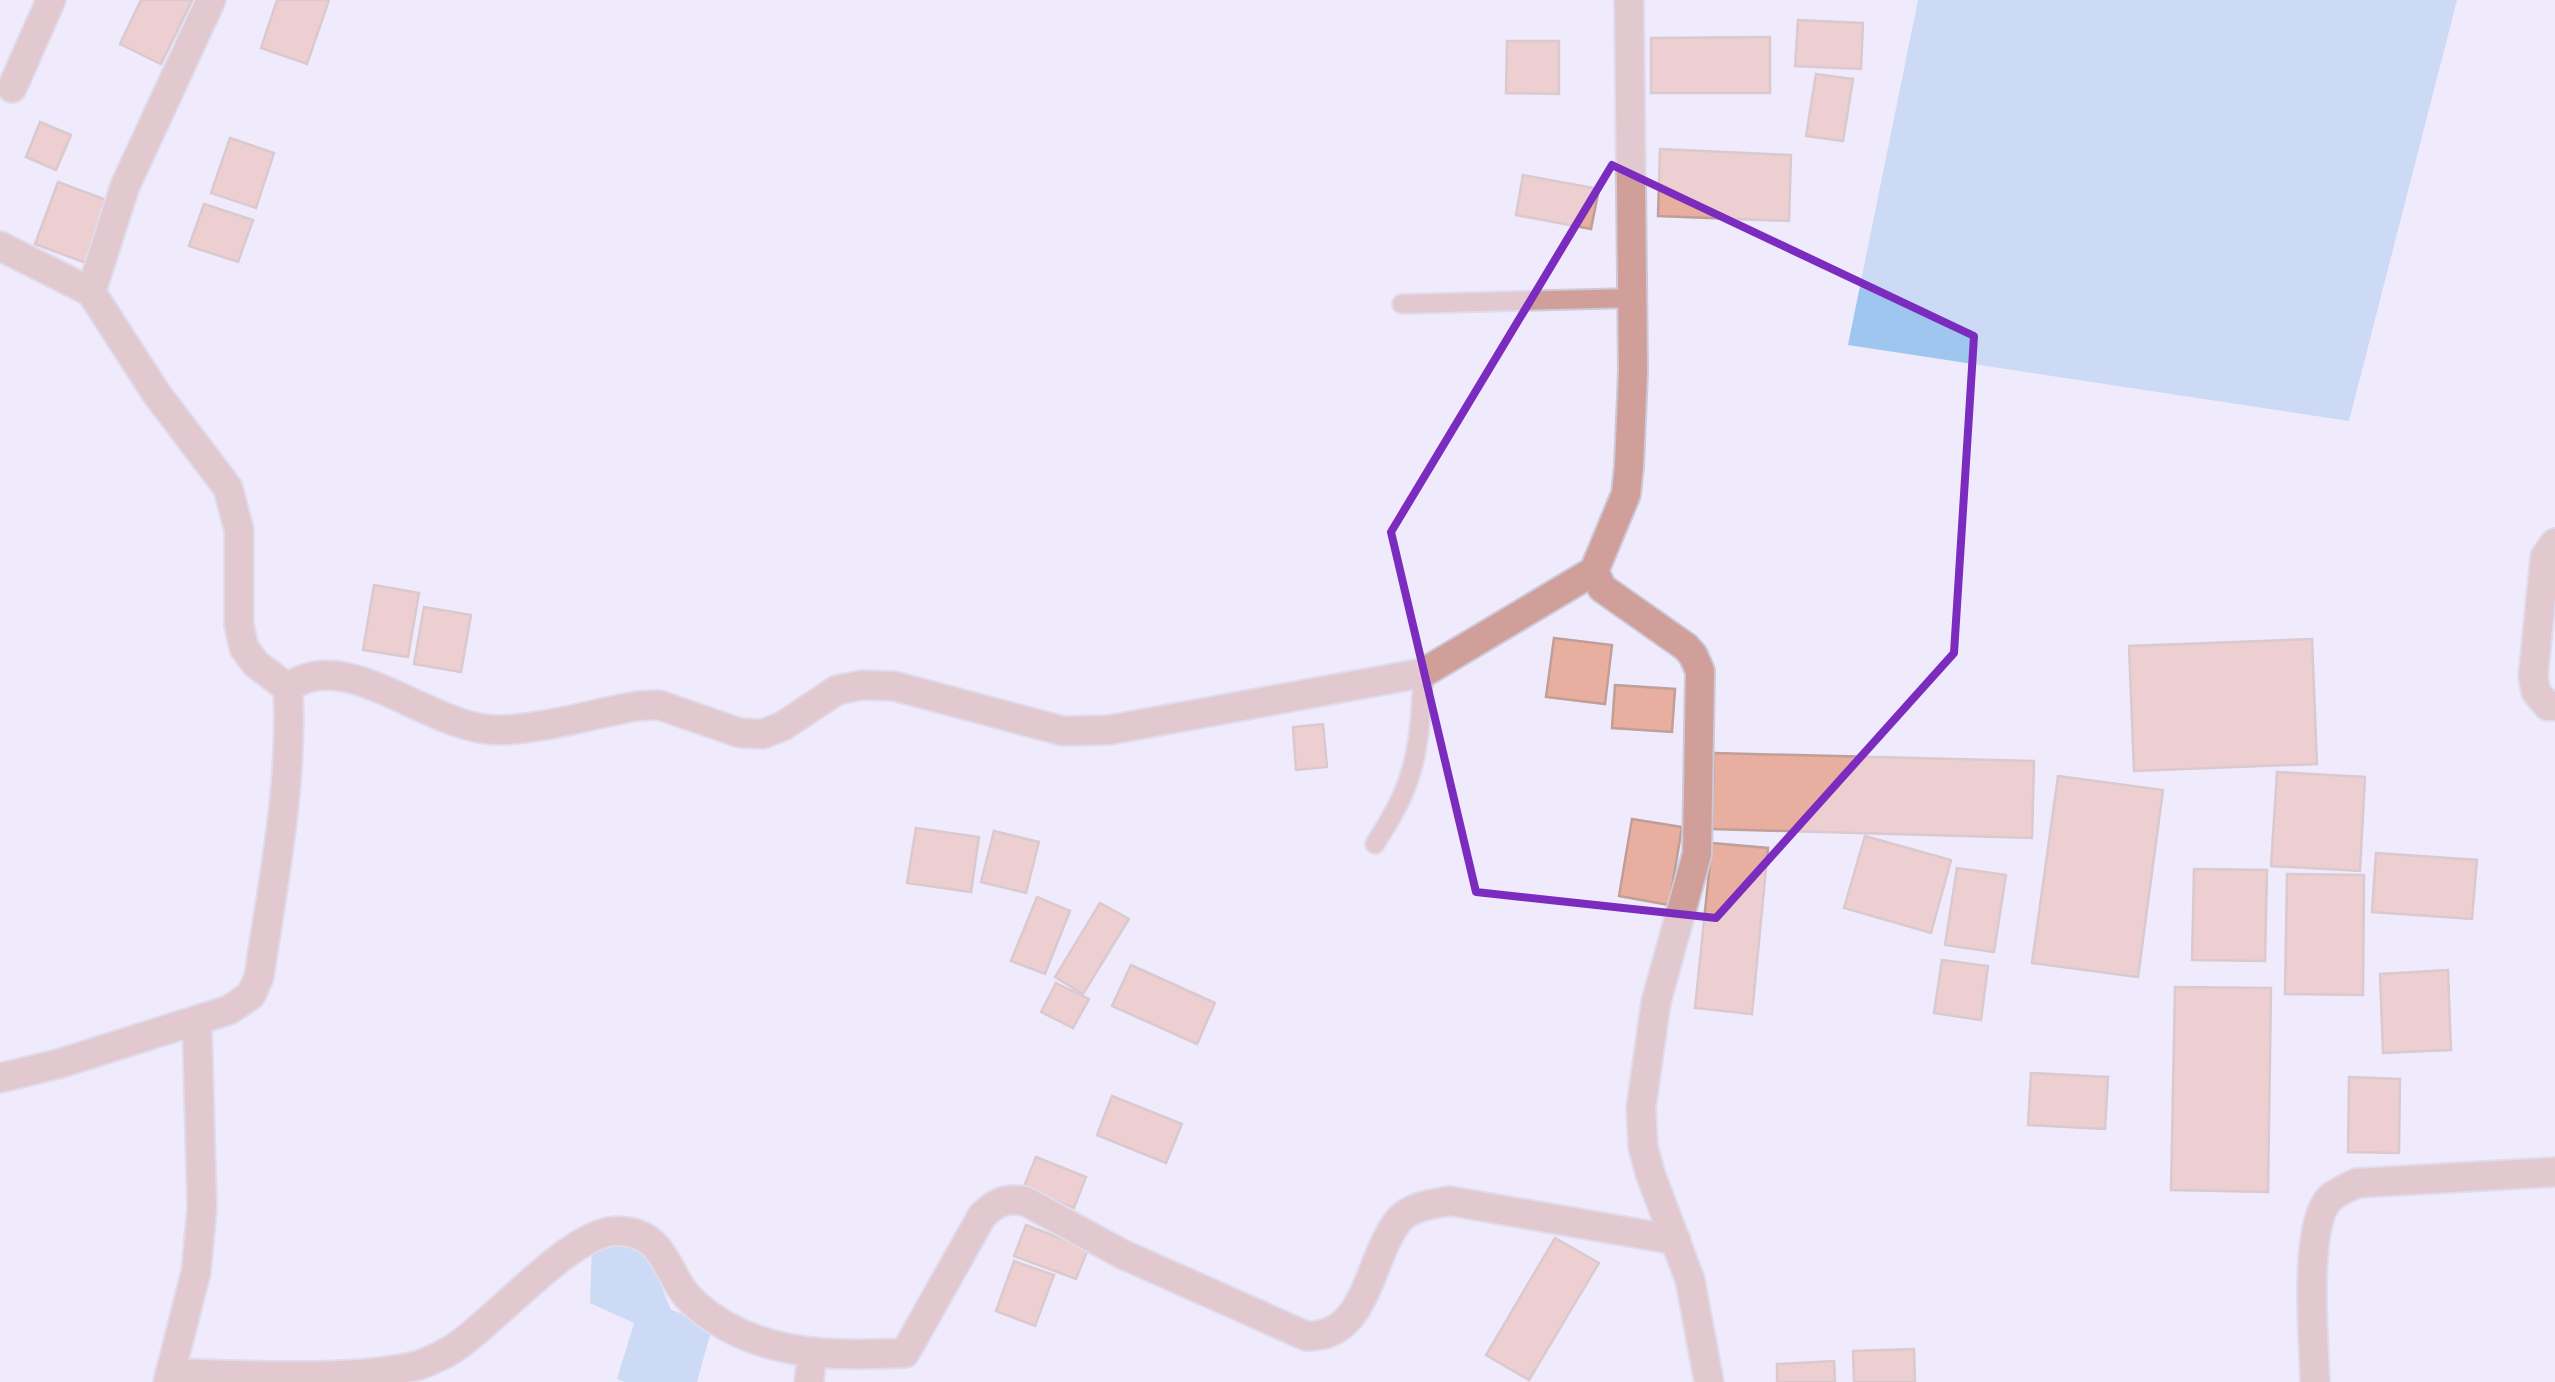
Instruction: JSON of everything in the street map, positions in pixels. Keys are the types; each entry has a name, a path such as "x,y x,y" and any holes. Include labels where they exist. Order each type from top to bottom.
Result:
{"street":[{"path":"12,88 51,0"},
{"path":"91,292 126,186 211,0"},
{"path":"288,688 302,678 323,674 352,677 460,726 500,730 659,705 740,733 763,734 783,726 836,690 862,685 894,686 1062,731 1109,730 1424,673 1594,572 1626,494 1633,370 1629,0"},
{"path":"0,246 91,292 156,393 228,488 239,530 239,625 244,648 256,664 288,688"},
{"path":"2555,543 2545,558 2532,677 2536,692 2548,706 2555,706"},
{"path":"1594,572 1602,588 1686,647 1700,670 1697,854 1656,1002 1641,1108 1643,1147 1690,1280 1709,1382"},
{"path":"0,1078 196,1022 229,1010 252,996 259,977 286,796 291,745 288,688"},
{"path":"196,1022 202,1209 196,1272 169,1378 346,1379 406,1369 454,1348 585,1240 616,1230 648,1238 658,1246 693,1303 746,1336 787,1350 810,1368 905,1353"},
{"path":"2315,1382 2313,1256 2316,1224 2330,1199 2357,1183 2555,1172"},
{"path":"897,1382 905,1353 982,1216 995,1203 1011,1199 1026,1201 1122,1254 1306,1336 1323,1337 1345,1326 1400,1219 1424,1204 1450,1202 1676,1240"}],"lane":[{"path":"1402,304 1632,298"},
{"path":"1376,844 1402,796 1413,763 1424,673"}],"highlighted area":[{"path":"1612,165 1974,336 1954,653 1716,918 1476,892 1391,532"}],"water":[{"path":"1918,0 2457,0 2349,421 1848,345"},
{"path":"592,1245 645,1247 671,1310 713,1324 697,1382 617,1379 634,1323 590,1303"}],"building":[{"path":"141,0 192,0 161,64 120,44"},
{"path":"277,0 329,0 307,64 261,48"},
{"path":"1798,20 1863,23 1861,69 1795,66"},
{"path":"1770,37 1770,93 1651,93 1651,38"},
{"path":"1507,41 1559,41 1559,94 1506,93"},
{"path":"1816,74 1853,79 1843,141 1806,136"},
{"path":"40,122 71,135 56,170 26,157"},
{"path":"230,138 274,153 256,208 211,193"},
{"path":"1660,149 1791,155 1789,221 1658,216"},
{"path":"1523,175 1599,189 1591,229 1516,215"},
{"path":"58,182 109,201 86,263 35,244"},
{"path":"204,204 253,220 238,262 189,246"},
{"path":"374,585 419,593 408,657 363,650"},
{"path":"424,607 471,615 461,672 414,664"},
{"path":"1554,638 1612,645 1605,704 1546,697"},
{"path":"2312,639 2317,764 2134,771 2129,646"},
{"path":"1615,685 1675,689 1672,732 1612,728"},
{"path":"1323,724 1327,767 1296,770 1293,727"},
{"path":"1714,753 2034,761 2032,838 1712,829"},
{"path":"2277,772 2365,777 2360,871 2271,866"},
{"path":"2058,776 2163,790 2138,977 2032,963"},
{"path":"1632,819 1682,827 1669,905 1619,896"},
{"path":"916,828 979,837 971,892 907,883"},
{"path":"994,831 1039,842 1026,893 981,882"},
{"path":"1865,836 1951,860 1931,933 1844,908"},
{"path":"1712,843 1768,848 1752,1014 1695,1008"},
{"path":"2376,853 2477,860 2472,919 2372,912"},
{"path":"1957,868 2006,875 1994,952 1945,945"},
{"path":"2194,869 2267,870 2265,961 2192,960"},
{"path":"2287,874 2364,875 2363,995 2285,994"},
{"path":"1037,897 1070,911 1045,974 1011,961"},
{"path":"1100,903 1129,919 1083,994 1055,977"},
{"path":"1942,960 1988,966 1981,1020 1934,1013"},
{"path":"1131,965 1215,1003 1197,1044 1112,1006"},
{"path":"2448,970 2451,1050 2383,1053 2380,974"},
{"path":"1056,983 1089,999 1073,1028 1041,1012"},
{"path":"2175,987 2271,988 2268,1192 2171,1190"},
{"path":"2031,1073 2108,1077 2105,1129 2028,1125"},
{"path":"2349,1077 2400,1079 2399,1153 2348,1152"},
{"path":"1112,1096 1182,1124 1166,1163 1097,1135"},
{"path":"1036,1157 1086,1177 1074,1208 1023,1189"},
{"path":"1026,1225 1088,1249 1076,1279 1014,1256"},
{"path":"1555,1238 1599,1263 1529,1380 1486,1355"},
{"path":"1014,1261 1054,1275 1035,1326 996,1311"},
{"path":"1914,1349 1915,1382 1854,1382 1853,1351"},
{"path":"1834,1361 1835,1382 1777,1382 1777,1364"}]}
